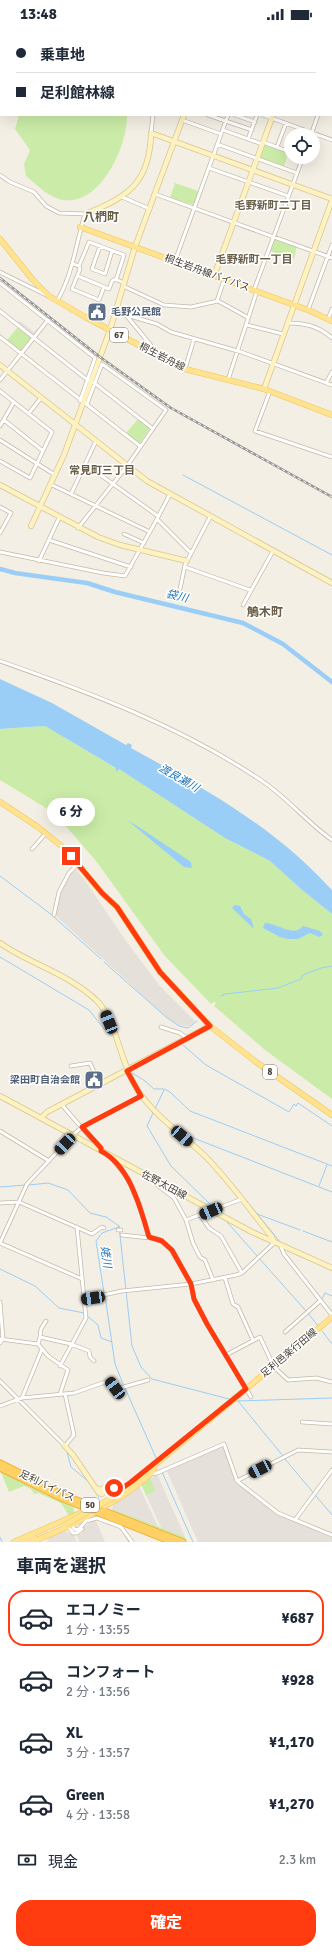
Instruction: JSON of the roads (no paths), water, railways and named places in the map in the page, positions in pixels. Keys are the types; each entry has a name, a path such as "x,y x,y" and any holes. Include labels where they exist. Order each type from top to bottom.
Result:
{"highway":[{"name":"足利バイパス","path":"0,1463 158,1540 172,1542"},
{"name":"足利バイパス","path":"0,1468 77,1505 111,1513 183,1542"}],"main road":[{"name":"桐生岩舟線バイパス","path":"80,227 308,310 330,320"},
{"name":"桐生岩舟線","path":"0,239 33,280 50,296 159,356 185,369 264,389 332,415"},
{"name":"8","path":"0,802 46,833 78,864 102,893 117,907 160,972 210,1026 256,1062 332,1115"},
{"name":"足利邑楽行田線","path":"155,1468 161,1460 274,1367 332,1316"},
{"path":"161,1460 189,1437"},
{"path":"23,1542 68,1523 94,1509 151,1474 155,1468"},
{"path":"32,1542 42,1540 118,1494 155,1468"},
{"path":"111,1513 109,1506 118,1494"},
{"path":"14,1542 68,1523 78,1512 77,1505"}],"street":[{"path":"0,175 10,182 34,192 46,206 58,213 85,214 122,197 130,191 140,177 151,145 153,116"},
{"path":"211,116 252,130"},
{"path":"175,261 228,116"},
{"path":"238,116 255,122"},
{"path":"248,139 257,116"},
{"path":"214,276 272,116 298,128"},
{"path":"313,128 318,116"},
{"path":"31,526 55,475 84,402 116,312 135,247 183,118 221,134"},
{"path":"277,147 286,123"},
{"path":"223,130 284,150"},
{"path":"151,133 332,199 264,389"},
{"path":"320,137 332,140"},
{"path":"217,144 297,173"},
{"path":"228,380 247,325 247,317 300,164"},
{"path":"209,168 288,196"},
{"path":"155,194 332,258"},
{"path":"122,197 130,202 150,209"},
{"path":"57,301 73,264 73,252 85,214"},
{"path":"78,276 109,289 112,281 116,280 124,255 89,242 79,266 80,270 72,289 99,300 104,287"},
{"path":"308,310 332,245"},
{"path":"100,246 92,269 105,274 112,251"},
{"path":"73,264 79,266"},
{"path":"0,272 45,296 50,296"},
{"path":"116,280 129,290 164,305 191,307 217,301 247,317"},
{"path":"217,301 225,280"},
{"path":"0,283 94,358 91,382"},
{"path":"330,320 332,309"},
{"path":"0,311 152,428"},
{"path":"116,312 156,324 171,332 238,352 332,385"},
{"path":"126,315 159,356"},
{"path":"0,380 48,320"},
{"path":"288,323 303,323 318,327 332,338"},
{"path":"247,325 283,334"},
{"path":"0,337 140,446"},
{"path":"185,369 194,339"},
{"path":"78,528 127,466 152,428 166,410 102,364 91,382"},
{"path":"0,365 147,481 332,583"},
{"path":"326,383 332,372"},
{"path":"0,391 52,432 30,478 0,461"},
{"path":"270,391 255,431 332,457"},
{"path":"29,414 41,398"},
{"path":"0,426 14,402"},
{"path":"4,420 43,451"},
{"path":"0,440 55,475"},
{"path":"71,494 96,442"},
{"path":"85,464 158,518 191,553"},
{"path":"50,484 150,532"},
{"path":"1,487 78,528 109,541 187,561"},
{"path":"0,552 39,561 122,576 126,575 170,494"},
{"path":"0,507 11,513 0,533"},
{"path":"180,589 187,561 210,517"},
{"path":"39,561 59,518"},
{"path":"124,534 144,543"},
{"path":"49,540 131,567"},
{"path":"243,605 273,551"},
{"path":"185,568 250,590"},
{"path":"0,661 139,715 200,745 268,786 332,840"},
{"path":"32,849 46,833"},
{"path":"54,914 59,892 69,873 78,864"},
{"path":"0,943 17,954 70,981 98,1001 106,1014 127,1071 141,1096 160,1116 204,1155 242,1199 272,1237 274,1243 242,1273 191,1284 122,1291 84,1299"},
{"path":"41,1118 44,1114 210,1026"},
{"path":"161,1027 180,1033 188,1039"},
{"path":"71,1066 90,1063 100,1084"},
{"name":"佐野太田線","path":"0,1096 211,1211 281,1247 332,1268"},
{"path":"82,1279 0,1243 27,1184 73,1135 82,1127 141,1096"},
{"path":"62,1105 101,1148 101,1151"},
{"path":"0,1132 49,1161"},
{"path":"110,1156 129,1180 134,1194 140,1203 149,1237"},
{"path":"154,1180 156,1184 174,1198 186,1220 193,1243 200,1257 205,1260 213,1280"},
{"path":"186,1220 242,1199"},
{"path":"0,1203 19,1202 94,1234 102,1227 104,1228"},
{"path":"200,1215 208,1228 221,1236 242,1273"},
{"path":"60,1366 86,1318 77,1227"},
{"path":"122,1235 149,1237 162,1241 172,1250 191,1284 194,1299 200,1311 251,1397"},
{"path":"281,1247 284,1254 332,1316"},
{"path":"224,1278 233,1304 238,1307 253,1340"},
{"path":"285,1332 320,1301"},
{"path":"0,1302 0,1343"},
{"path":"38,1344 41,1329 46,1321"},
{"path":"40,1336 71,1344 89,1351 90,1357 94,1360"},
{"path":"226,1355 260,1337 274,1367 281,1375 290,1381 316,1378 332,1382"},
{"path":"1,1339 38,1344 60,1366 68,1370 60,1394"},
{"path":"20,1398 42,1349"},
{"path":"0,1406 20,1398 65,1394 83,1390 108,1380 117,1389 148,1380"},
{"path":"0,1381 20,1398 73,1455 90,1482 99,1493 102,1494 109,1488 118,1494"},
{"path":"64,1446 74,1435 65,1394"},
{"path":"302,1422 332,1424"},
{"path":"155,1468 165,1470 224,1444 237,1481 278,1513 332,1534"},
{"path":"237,1481 298,1450 332,1452"},
{"path":"295,1520 332,1471"},
{"path":"68,1523 77,1530 83,1523 90,1518 95,1517 121,1527 132,1542"}],"water":[{"name":"渡良瀬川","path":"0,679 52,703 126,745 128,743 132,745 131,748 209,792 235,809 283,844 332,890 332,914 302,890 270,861 225,838 119,769 116,772 116,768 45,726 0,729"},
{"path":"127,820 191,862 192,868 184,867"},
{"path":"235,905 240,906 244,914 251,919 254,929 232,908"},
{"path":"265,923 295,931 303,926 320,931 323,935 319,937 310,933 298,939 288,939 280,937 263,928"}],"waterway":[{"path":"183,475 332,555"},
{"name":"袋川","path":"0,569 15,573 87,583 115,592 243,623 283,644 332,682"},
{"path":"0,876 52,915"},
{"path":"54,917 101,959"},
{"path":"0,957 89,1010 105,1030"},
{"path":"104,962 166,1017 179,1026 188,1028 197,1021"},
{"path":"221,996 225,994 278,988 301,979 303,975 321,968 332,966"},
{"path":"183,1045 206,1065 289,1112 294,1104 296,1106 298,1103 332,1126"},
{"path":"132,1073 154,1089 164,1089 170,1092 190,1111 332,1166"},
{"path":"155,1109 164,1090"},
{"path":"154,1111 147,1126 171,1166 214,1208"},
{"path":"183,1134 332,1192"},
{"path":"188,1138 196,1145"},
{"path":"319,1186 327,1165"},
{"name":"姥川","path":"29,1185 48,1183 68,1190 90,1213 106,1217 119,1226"},
{"name":"姥川","path":"0,1187 26,1185"},
{"path":"244,1198 281,1243"},
{"path":"257,1214 300,1230"},
{"path":"227,1222 306,1311"},
{"path":"119,1226 132,1346 141,1367 152,1379 229,1399"},
{"name":"姥川","path":"104,1293 96,1241 102,1233 119,1227"},
{"path":"303,1231 332,1242"},
{"path":"0,1269 35,1286 59,1308 84,1313"},
{"path":"322,1299 325,1293 332,1296"},
{"name":"姥川","path":"105,1296 115,1364 124,1386"},
{"path":"308,1313 318,1326"},
{"path":"86,1315 98,1325 101,1338 112,1342"},
{"path":"322,1331 332,1344"},
{"path":"0,1383 4,1387"},
{"name":"姥川","path":"125,1388 157,1460"},
{"path":"238,1401 332,1398"},
{"path":"238,1401 283,1456"},
{"path":"38,1421 63,1446"},
{"path":"67,1452 71,1467 88,1481 99,1497"},
{"path":"285,1459 332,1515"},
{"name":"姥川","path":"162,1472 193,1542"},
{"path":"122,1530 129,1542"},
{"path":"0,1537 2,1542"}],"railway":[{"path":"0,278 100,357 171,408 332,497"}],"place":[{"name":"毛野公民館","path":"97,312"},
{"name":"梁田町自治会館","path":"94,1080"}],"district":[{"name":"毛野新町二丁目","path":"273,205"},
{"name":"八椚町","path":"101,217"},
{"name":"毛野新町一丁目","path":"254,259"},
{"name":"常見町三丁目","path":"102,470"},
{"name":"鵤木町","path":"265,612"}]}
